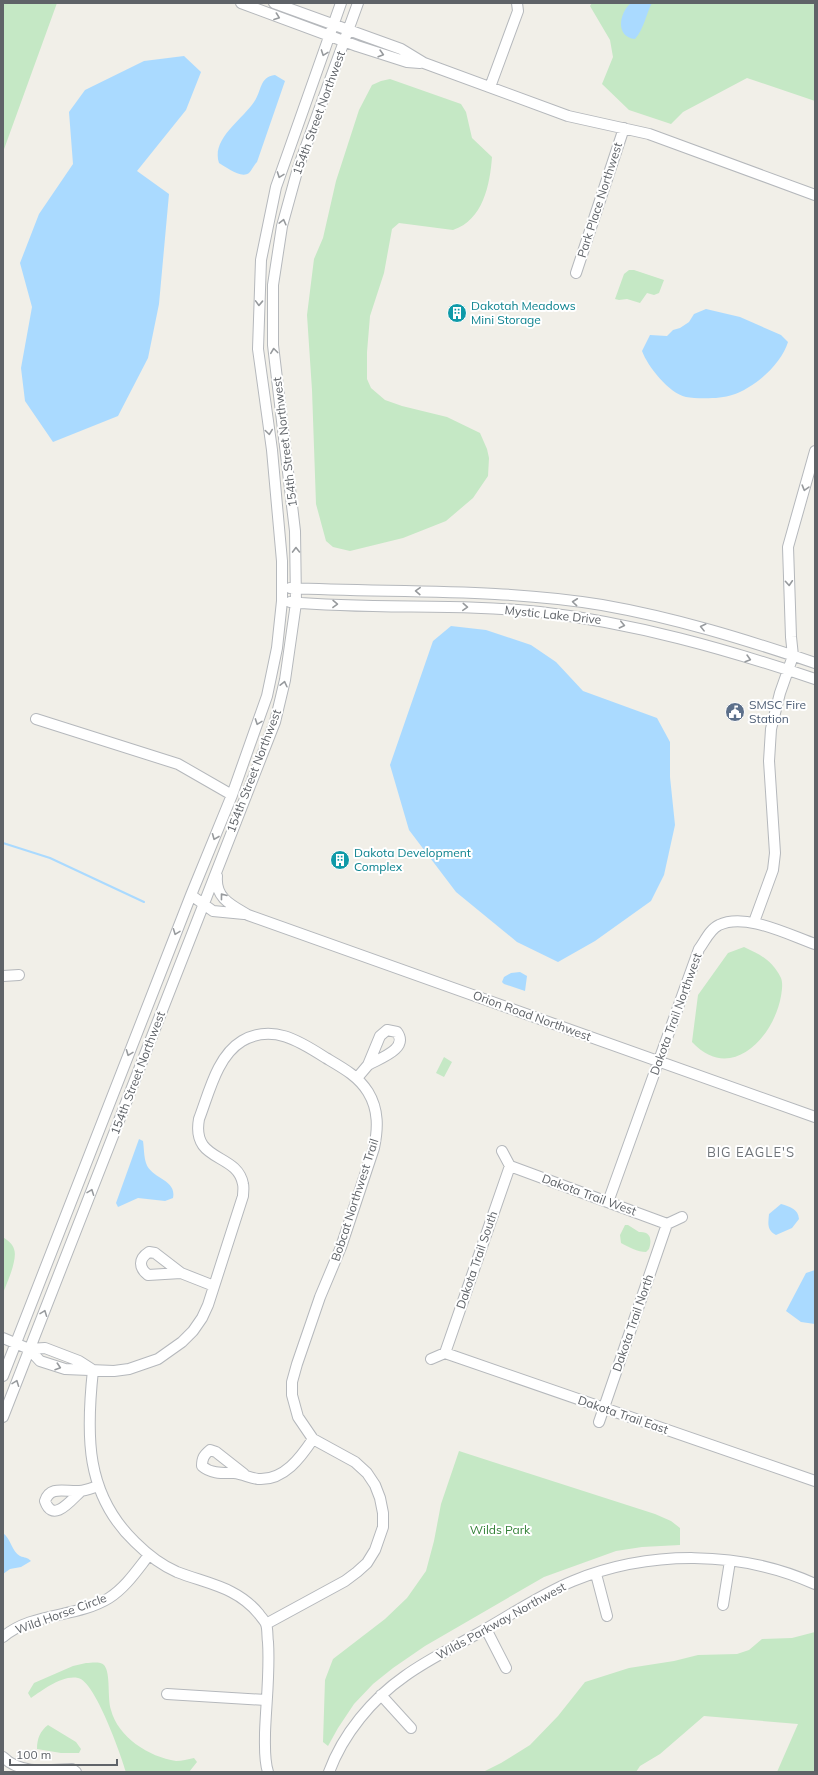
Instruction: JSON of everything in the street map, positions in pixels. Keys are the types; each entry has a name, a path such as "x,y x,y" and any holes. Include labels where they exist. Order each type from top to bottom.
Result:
{"street":[{"path":"241,3 344,42 407,62 424,63"},
{"path":"274,3 401,49 424,63 568,116 649,134 815,194"},
{"name":"154th Street Northwest","path":"3,1376 190,895 232,795 267,696 277,648 282,602 282,561 272,450 258,349 261,260 276,187 341,3"},
{"name":"154th Street Northwest","path":"3,1417 275,722 285,680 296,603 296,531 273,344 273,285 282,226 298,168 358,3"},
{"path":"490,87 518,10 517,3"},
{"name":"Park Place Northwest","path":"576,273 624,128"},
{"path":"754,922 774,864 775,853 769,742 778,697 793,656 788,547 815,451"},
{"name":"Mystic Lake Drive","path":"282,588 482,593 600,605 657,615 721,632 815,663"},
{"name":"Mystic Lake Drive","path":"282,602 446,606 547,613 606,621 665,635 788,670 815,680"},
{"path":"36,719 178,764 232,795"},
{"name":"Orion Road Northwest","path":"218,867 216,886 220,894 228,902 248,915"},
{"name":"Orion Road Northwest","path":"190,895 213,911 248,915 815,1117"},
{"name":"Dakota Trail Northwest","path":"608,1202 699,949 708,935 718,925 732,920 754,922 815,944"},
{"path":"3,976 19,975"},
{"name":"Bobcat Northwest Trail","path":"3,1338 29,1349 40,1361 66,1369 114,1371 129,1369 145,1364 170,1351 182,1342 197,1324 208,1306 243,1196 243,1184 240,1175 233,1167 205,1150 199,1140 197,1129 199,1119 224,1060 231,1050 243,1041 254,1036 279,1034 296,1039 357,1078 368,1093 374,1105 377,1120 377,1134 374,1148 341,1247 320,1297 297,1364 292,1382 292,1395 298,1418 313,1439 355,1462 367,1473 380,1498 383,1512 383,1527 380,1540 367,1563 357,1572 345,1581 266,1624"},
{"path":"357,1078 368,1065"},
{"path":"502,1151 510,1166"},
{"name":"Dakota Trail West","path":"510,1166 668,1224"},
{"name":"Dakota Trail South","path":"445,1353 510,1166"},
{"path":"668,1224 682,1217"},
{"name":"Dakota Trail North","path":"599,1422 668,1224"},
{"path":"181,1273 214,1286"},
{"path":"431,1359 445,1353"},
{"name":"Dakota Trail East","path":"445,1353 815,1481"},
{"path":"93,1370 91,1388 90,1451 98,1486 106,1506 120,1527 149,1554 175,1571 229,1590 238,1595 248,1602 266,1624 268,1652 265,1750 268,1772"},
{"path":"244,1474 258,1479 270,1478 284,1473 304,1452 313,1439"},
{"path":"81,1491 98,1486"},
{"name":"Wild Horse Circle","path":"3,1637 18,1628 35,1621 80,1610 109,1598 127,1583 149,1554"},
{"name":"Wilds Parkway Northwest","path":"329,1772 348,1735 381,1695 404,1676 534,1600 574,1581 639,1563 680,1558 752,1564 792,1575 815,1584"},
{"path":"723,1605 730,1561"},
{"path":"596,1574 607,1616"},
{"path":"486,1629 506,1668"},
{"path":"167,1694 266,1700"},
{"path":"381,1695 412,1728"},
{"path":"3,1757 15,1765 35,1771 72,1769 76,1772"}],"green space":[{"path":"3,3 57,3 3,152"},
{"path":"592,3 815,3 815,101 747,78 683,112 671,124 629,110 602,84 613,57 610,40 590,6"},
{"path":"390,79 461,104 466,112 472,138 492,157 487,190 483,200 478,210 463,225 453,230 399,223 392,229 384,273 370,316 367,352 367,379 371,388 385,400 402,406 447,417 480,433 489,458 488,476 473,498 446,521 403,538 350,551 333,547 326,541 316,504 312,390 307,315 314,259 323,238 336,181 359,110 372,85"},
{"path":"629,270 634,270 664,280 659,293 654,295 647,293 640,303 627,299 615,299 624,274"},
{"path":"744,947 766,959 778,972 782,980 781,996 777,1011 770,1026 760,1040 748,1050 735,1057 721,1058 707,1054 692,1042 698,995 728,953"},
{"path":"444,1057 452,1062 444,1077 436,1073"},
{"path":"625,1225 628,1225 639,1232 646,1233 650,1237 649,1249 646,1252 630,1248 621,1243 620,1235"},
{"path":"3,1237 12,1245 15,1253 15,1259 3,1293"},
{"name":"Wilds Park","path":"459,1451 655,1514 671,1521 680,1528 680,1545 642,1547 616,1551 544,1577 425,1646 393,1668 373,1684 354,1704 328,1746 323,1742 325,1680 333,1659 385,1619 407,1598 426,1571 434,1541 441,1504"},
{"path":"815,1632 815,1772 777,1772 798,1724 704,1716 660,1754 640,1766 636,1772 483,1772 530,1745 558,1716 585,1682 629,1668 674,1661 698,1655 737,1654 749,1650 762,1639 792,1638"},
{"path":"95,1662 104,1665 108,1680 111,1710 120,1729 136,1744 155,1755 176,1761 194,1758 197,1762 189,1772 126,1772 113,1736 99,1705 85,1682 78,1678 59,1681 31,1698 28,1693 34,1683 73,1666"},
{"path":"48,1725 76,1742 81,1749 79,1753 61,1753 37,1749 40,1736"}],"water":[{"path":"631,3 652,3 641,31 635,39 624,34 621,24 624,13"},
{"path":"184,56 201,72 186,110 137,171 169,194 159,304 148,358 118,416 53,442 25,401 21,368 32,307 20,263 39,214 73,164 69,112 85,90 144,61"},
{"path":"275,75 285,81 257,162 249,173 242,175 238,174 219,163 219,146 229,130 249,109 257,98 263,82 270,76"},
{"path":"706,309 740,317 781,335 788,342 784,351 773,367 758,381 740,392 716,398 686,397 679,395 666,385 654,372 642,351 650,335 667,336 673,330 680,328 689,322 694,314"},
{"path":"451,626 486,630 531,645 556,662 583,691 657,718 670,742 670,777 675,825 664,875 651,901 595,941 558,962 517,942 456,892 409,830 390,765 433,641"},
{"path":"520,972 527,976 525,991 502,982 504,977 511,973"},
{"path":"139,1139 143,1141 146,1163 153,1173 168,1183 173,1192 173,1198 165,1201 138,1198 118,1207 116,1203"},
{"path":"781,1204 796,1211 799,1219 792,1228 776,1235 771,1231 769,1226 769,1214"},
{"path":"815,1270 815,1324 801,1322 786,1311 806,1273"},
{"path":"3,1533 17,1554 31,1561 21,1567 10,1569 3,1574"}],"waterway":[{"path":"3,843 50,858 144,902"}],"place":[{"name":"Dakotah Meadows Mini Storage","path":"457,313"},
{"name":"SMSC Fire Station","path":"735,712"},
{"name":"Dakota Development Complex","path":"340,860"}],"district":[{"name":"BIG EAGLE'S","path":"751,1152"}]}
